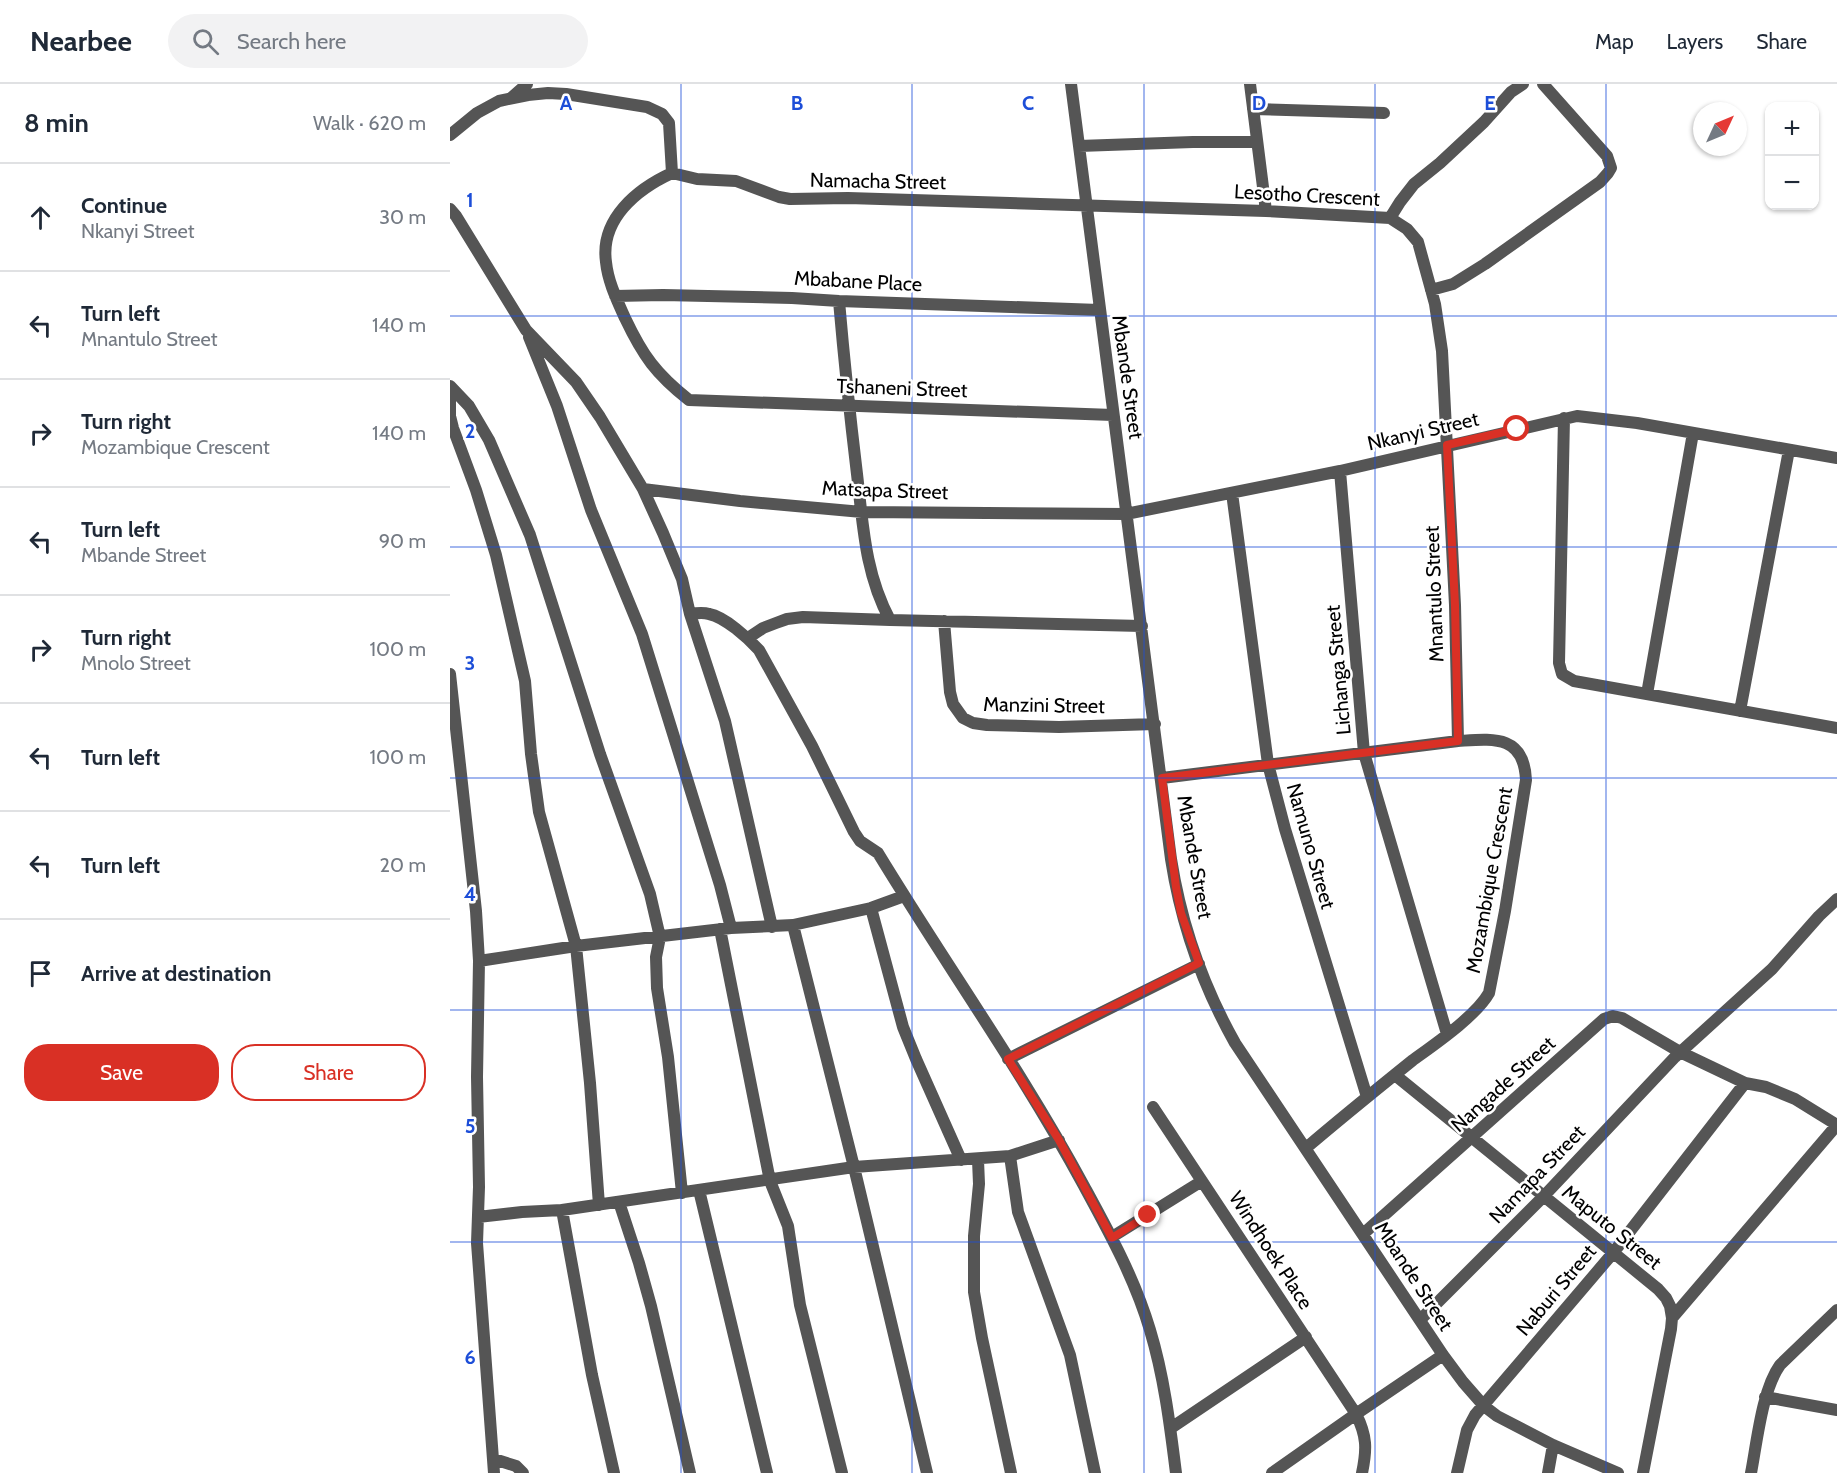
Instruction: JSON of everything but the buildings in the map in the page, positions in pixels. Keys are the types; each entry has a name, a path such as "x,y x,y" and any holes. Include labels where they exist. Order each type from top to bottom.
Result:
{"street":[{"path":"510,98 527,84"},
{"name":"Mbande Street","path":"1071,84 1176,887 1181,913 1213,1001 1231,1035 1463,1382 1484,1406 1504,1420 1553,1445 1618,1473"},
{"path":"1250,84 1266,212"},
{"path":"1390,218 1414,184 1484,123 1511,92 1522,84"},
{"path":"1431,290 1453,284 1485,264 1608,174 1611,168 1607,156 1543,84"},
{"path":"450,135 477,113 499,101 548,93 648,106 666,117 669,123 672,173 654,181 642,190 626,204 612,225 605,260 615,296"},
{"path":"1253,109 1384,113"},
{"path":"1079,146 1257,142"},
{"name":"Namacha Street","path":"672,173 697,179 736,181 790,199 848,198 1088,205"},
{"name":"Lesotho Crescent","path":"1088,205 1390,218 1407,229 1418,242 1435,304 1442,351 1447,445"},
{"path":"450,209 526,330 558,406 591,510 642,633 720,885 725,929 770,1180 788,1226 800,1305 842,1473"},
{"name":"Mbabane Place","path":"615,296 727,296 1099,310"},
{"name":"Tshaneni Street","path":"615,296 645,357 662,377 689,400 1113,415"},
{"path":"839,301 849,406 870,571 881,603 890,620"},
{"path":"526,330 576,382 600,417 643,489 682,579 690,614 725,721 772,927"},
{"path":"450,387 469,406 489,440 530,535 600,754 650,894 660,937 656,957 657,988 668,1058 682,1193"},
{"path":"450,387 450,416 453,428 493,544 520,658 525,681 539,812 576,946 590,1083 599,1205"},
{"name":"Nkanyi Street","path":"1126,514 1340,471 1564,418 1590,416 1837,458"},
{"path":"1564,418 1559,663 1562,674 1574,681 1837,726"},
{"path":"1647,694 1693,433"},
{"name":"Mnantulo Street","path":"1447,445 1455,605 1458,741"},
{"path":"1740,711 1789,450"},
{"name":"Lichanga Street","path":"1340,471 1365,753 1447,1034"},
{"name":"Matsapa Street","path":"643,489 740,501 862,512 1126,514"},
{"name":"Namuno Street","path":"1232,493 1268,764 1285,829 1367,1097"},
{"path":"690,614 710,614 748,638 759,650 812,746 854,832 860,841 878,853 1059,1140 1112,1238 1139,1298 1150,1331 1171,1428 1176,1473"},
{"path":"748,638 776,623 803,617 1142,626"},
{"name":"Manzini Street","path":"944,621 950,692 953,704 963,718 987,725 1059,727 1155,724"},
{"path":"450,674 476,911 479,962 477,1243 494,1473"},
{"name":"Mozambique Crescent","path":"1162,778 1458,741 1494,739 1514,748 1525,769 1526,780 1505,911 1489,993 1483,1003 1447,1034 1306,1148"},
{"path":"479,962 576,946 725,929 793,925 872,908 904,896"},
{"name":"Namapa Street","path":"1420,1320 1543,1197 1680,1052 1772,969 1837,899"},
{"path":"872,908 903,1027 961,1160"},
{"path":"793,925 927,1473"},
{"path":"1008,1059 1199,963"},
{"name":"Nangade Street","path":"1363,1234 1604,1019 1609,1017 1622,1017 1680,1052 1745,1083 1766,1087 1795,1099 1837,1125"},
{"name":"Maputo Street","path":"1395,1075 1663,1293 1670,1306 1672,1318 1670,1343 1642,1473"},
{"name":"Naburi Street","path":"1457,1473 1471,1422 1612,1253 1745,1083"},
{"name":"Windhoek Place","path":"1153,1107 1356,1414 1364,1431 1366,1444 1362,1473"},
{"path":"1672,1318 1837,1125"},
{"path":"478,1217 562,1210 854,1167 1010,1156 1059,1140"},
{"path":"1010,1156 1018,1212 1070,1355 1095,1473"},
{"path":"978,1160 974,1292 1011,1473"},
{"path":"1112,1238 1202,1181"},
{"path":"699,1190 767,1473"},
{"path":"619,1202 651,1306 690,1473"},
{"path":"562,1210 592,1375 614,1473"},
{"path":"1751,1473 1766,1397 1773,1376 1780,1365 1837,1310"},
{"path":"1171,1428 1306,1337"},
{"path":"1272,1473 1443,1355"},
{"path":"1766,1397 1837,1410"},
{"path":"1548,1473 1553,1445"},
{"path":"494,1458 516,1466 523,1473"}],"route":[{"path":"1148,1215 1112,1238 1059,1140 1008,1059 1199,963 1181,913 1171,859 1162,778 1458,741 1455,605 1447,445 1517,429"}]}
